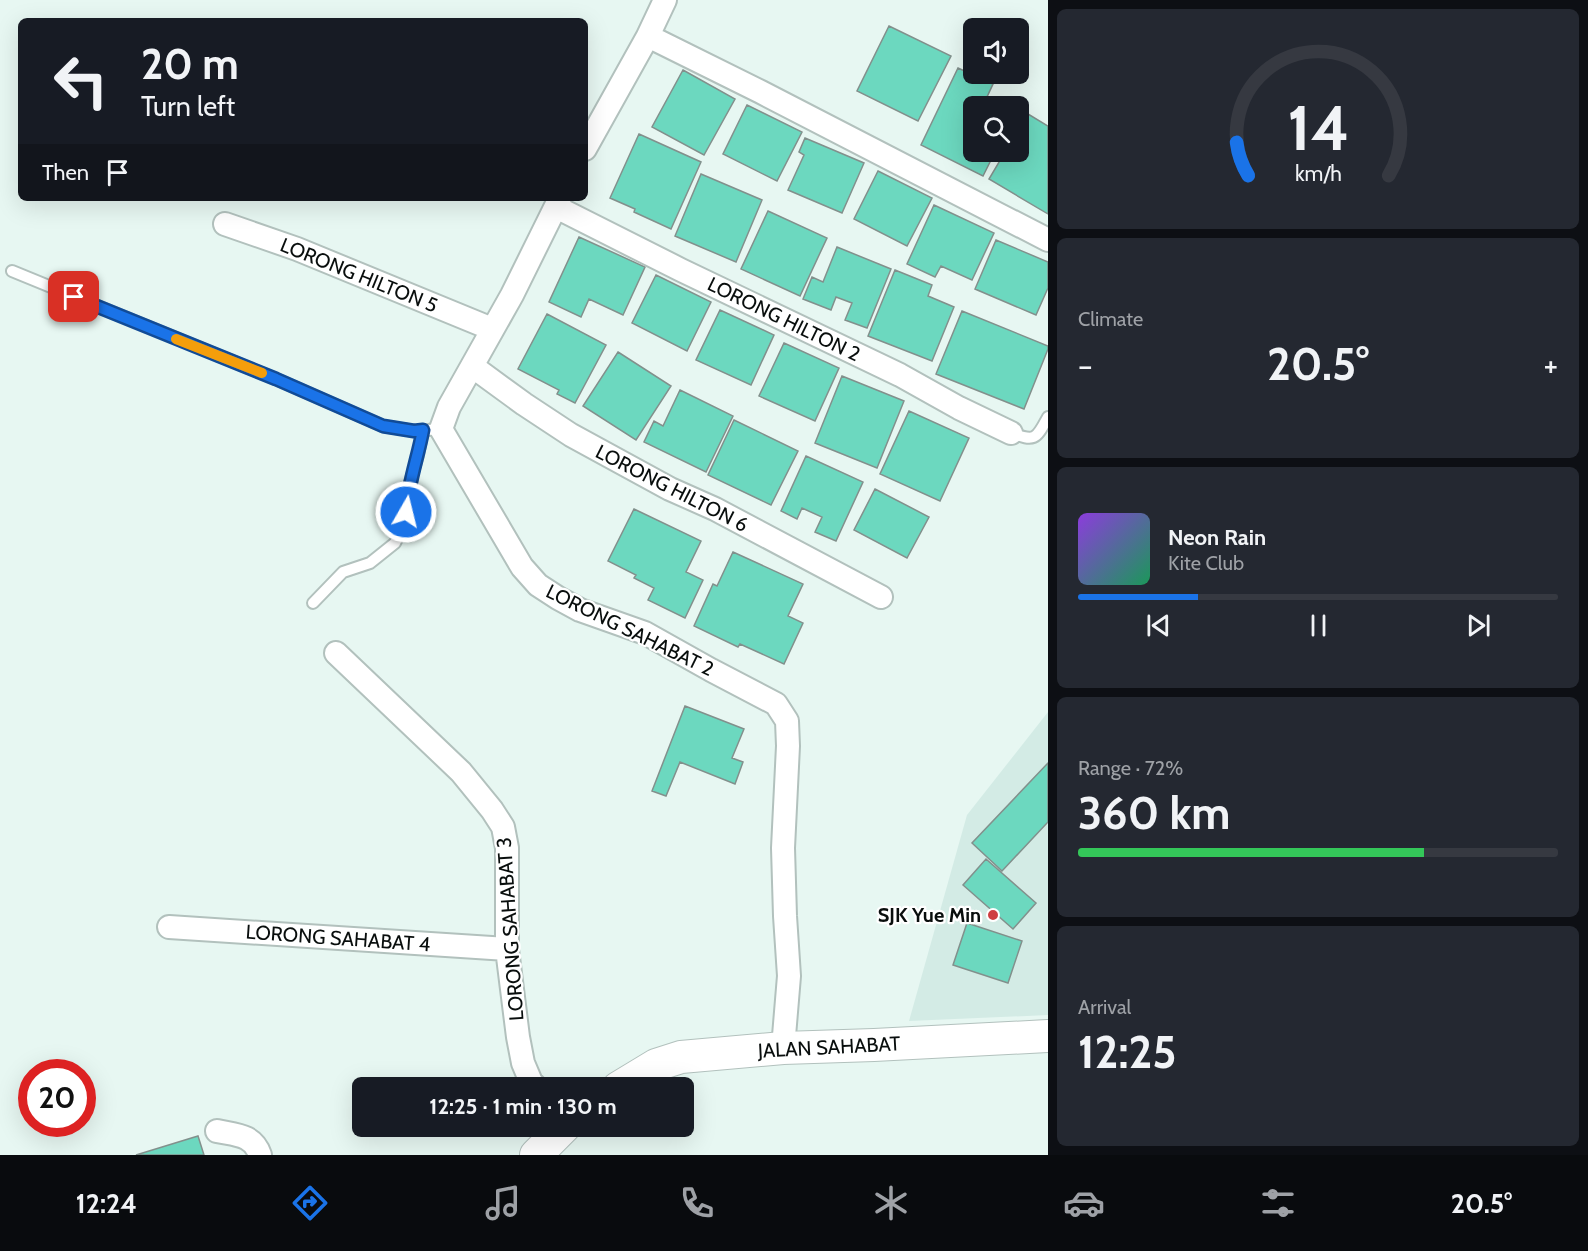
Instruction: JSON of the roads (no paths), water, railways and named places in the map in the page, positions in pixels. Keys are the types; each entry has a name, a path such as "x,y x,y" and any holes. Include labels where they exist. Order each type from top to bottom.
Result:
{"street":[{"path":"588,145 648,36 665,0"},
{"path":"648,36 1048,240"},
{"path":"432,430 449,407 512,295 558,202"},
{"name":"LORONG HILTON 2","path":"558,202 681,270 900,375 959,408 1011,433"},
{"name":"LORONG HILTON 5","path":"225,224 297,249 492,328"},
{"name":"LORONG HILTON 6","path":"472,366 571,435 670,489 715,509 881,597"},
{"name":"LORONG SAHABAT 2","path":"432,430 468,474 522,567 538,585 580,610 645,633 776,704 788,721 783,848 789,976 783,1047"},
{"name":"LORONG SAHABAT 3","path":"336,653 461,772 503,827 507,848 507,949 518,1037 523,1063 529,1077"},
{"name":"LORONG SAHABAT 4","path":"169,927 507,949"},
{"name":"JALAN SAHABAT","path":"636,1077 656,1065 681,1057 783,1047 1048,1036"},
{"path":"217,1131 254,1142 260,1155"},
{"path":"536,1155 554,1137"}],"lane":[{"path":"12,271 276,379 383,426 414,431 432,430"},
{"path":"1011,433 1030,438 1038,436 1048,417"},
{"path":"313,603 342,572 370,563 395,543 403,526 407,493 418,455 432,430"}],"place":[{"name":"SJK Yue Min","path":"993,915"}]}
